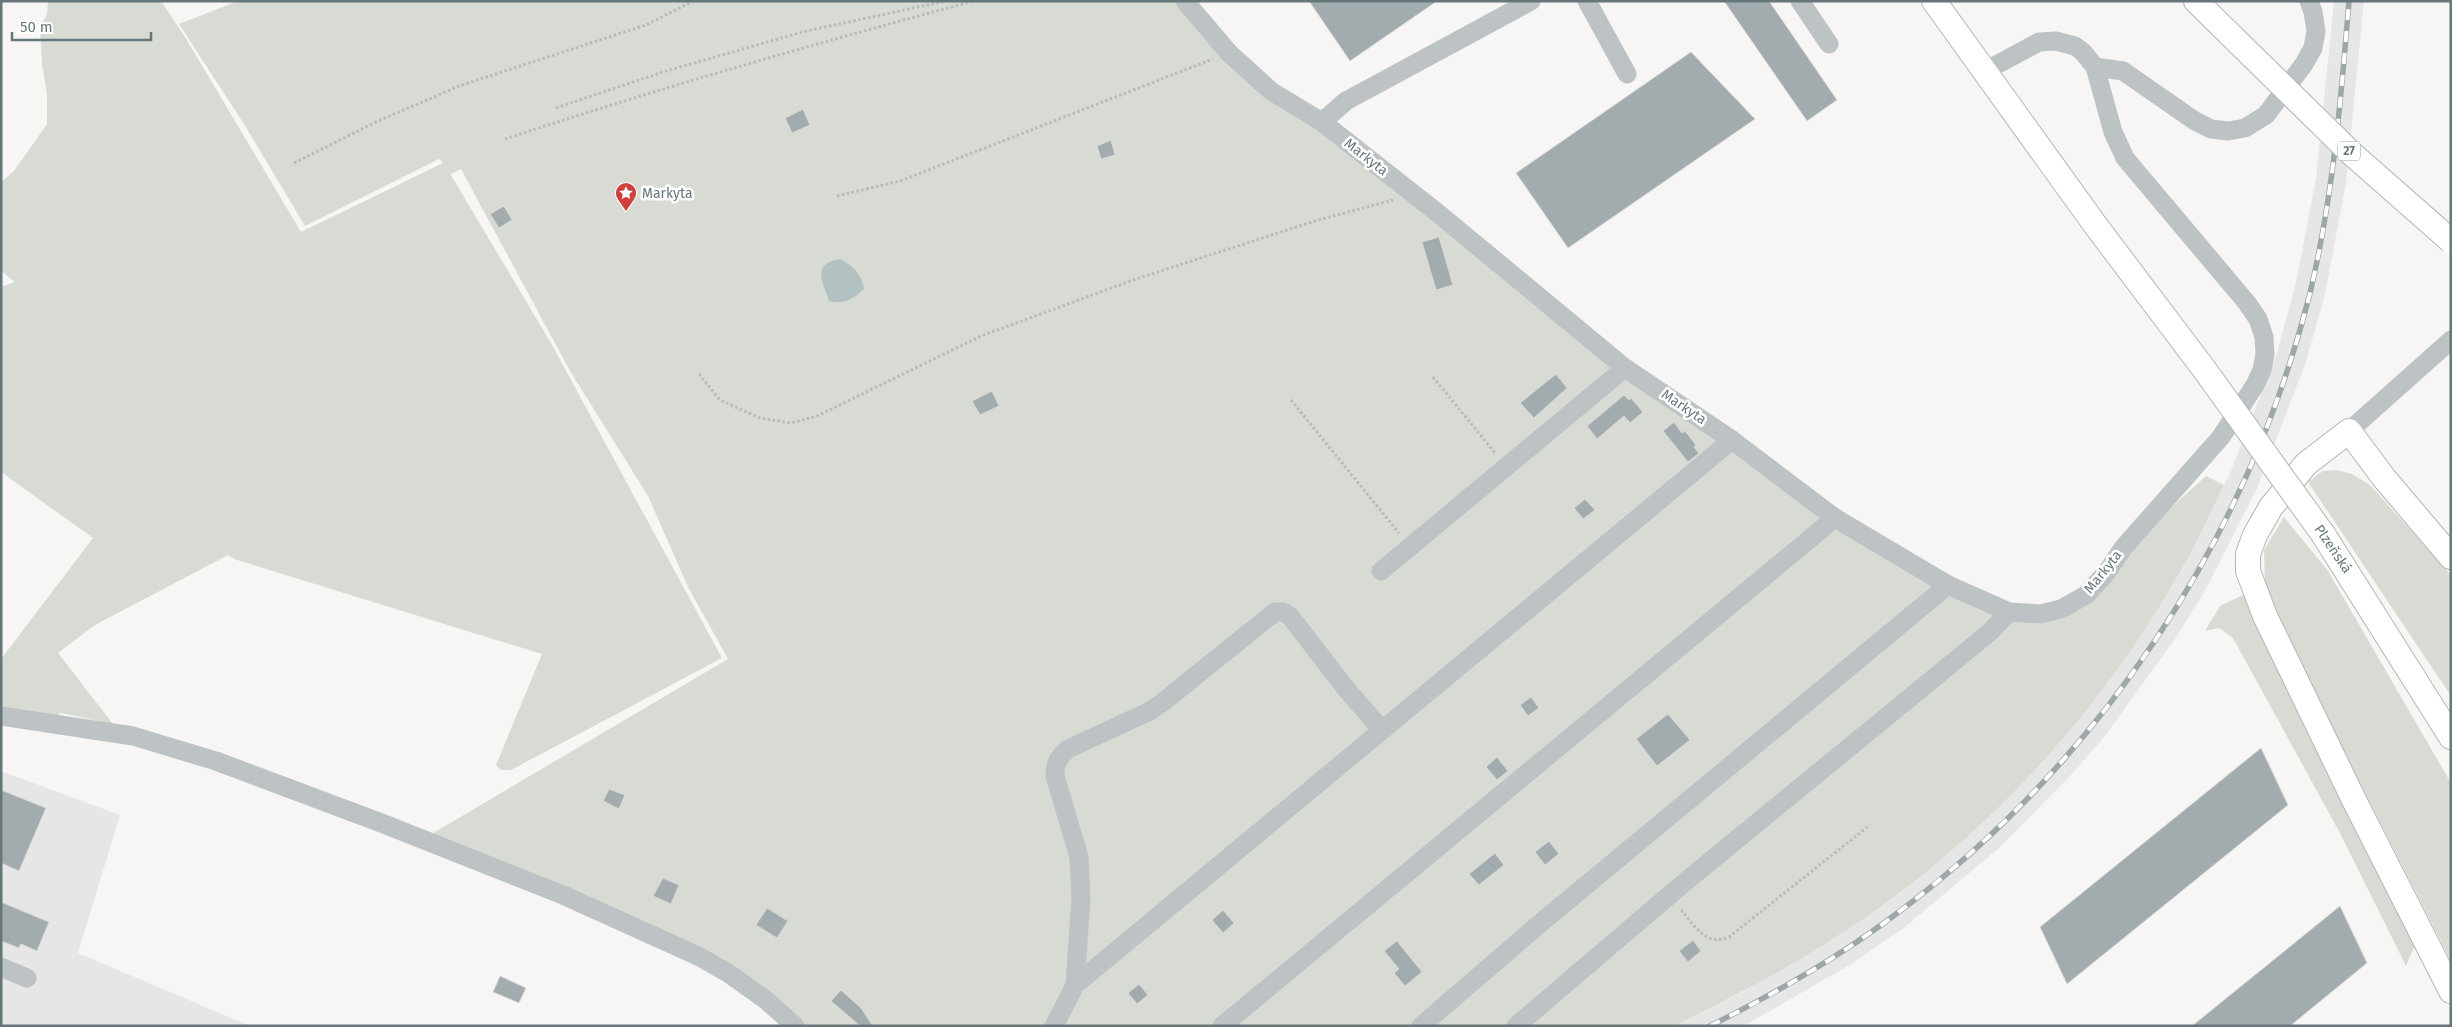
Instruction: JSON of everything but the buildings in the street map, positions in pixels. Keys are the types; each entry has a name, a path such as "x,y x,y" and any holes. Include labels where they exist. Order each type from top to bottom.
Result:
{"main road":[{"name":"Plzeňská","path":"1934,1 2096,226 2204,369 2323,534 2451,737"},
{"name":"27","path":"2196,1 2338,141 2451,241"},
{"path":"2451,557 2396,494 2349,431 2306,464 2271,507 2255,536 2248,554 2248,571 2265,616 2354,800 2451,991"}],"street":[{"name":"Markyta","path":"1185,1 1230,53 1271,91 1322,122 1415,194 1625,368 1732,440 1835,518 1948,585 2009,612 2040,614 2061,609 2086,595 2107,572 2123,548 2222,437 2255,386 2265,354 2264,337 2258,319 2247,303 2125,158 2113,132 2095,67"},
{"path":"1322,122 1346,101 1531,1"},
{"path":"1587,1 1627,74"},
{"path":"1800,1 1829,44"},
{"path":"1985,71 2027,47 2046,41 2066,42 2083,52 2095,67 2123,71 2195,121 2210,129 2228,131 2245,128 2266,115 2304,64 2313,48 2316,31 2309,1"},
{"path":"2349,431 2451,340"},
{"path":"1381,571 1625,368"},
{"path":"1074,985 1732,440"},
{"path":"1222,1026 1835,518"},
{"path":"1421,1026 1551,915 1948,585"},
{"path":"1054,1026 1074,985 1081,898 1079,857 1055,776 1055,766 1060,756 1068,750 1163,702 1267,616 1275,612 1283,612 1290,616 1347,690 1382,730"},
{"path":"1516,1026 1669,896 1990,632 2009,612"},
{"path":"1,716 133,736 216,761 384,824 563,895 698,956 728,973 766,1000 795,1026"},
{"path":"1,967 26,978"}],"path":[{"path":"294,163 376,122 459,86 646,25 693,1"},
{"path":"556,108 723,53 802,32 946,1"},
{"path":"505,139 614,103 789,51 974,1"},
{"path":"837,196 900,181 1230,53"},
{"path":"699,374 720,400 760,418 791,423 817,416 981,336 1136,279 1315,221 1415,194"},
{"path":"1433,377 1506,467"},
{"path":"1291,400 1410,547"},
{"path":"1669,896 1703,936 1712,941 1721,941 1730,937 1870,825"}],"shaded area":[{"path":"48,1 161,1 185,37 301,232 443,163 439,159 305,226 244,124 179,24 238,1 1185,1 1205,27 1625,368 1995,615 2039,624 2074,610 2153,524 2206,476 2224,485 2179,574 2119,667 2050,754 2012,794 1972,833 1930,869 1861,921 1783,969 1674,1026 795,1026 728,973 423,839 728,659 688,587 648,496 570,371 461,169 451,174 448,170 552,345 722,658 511,770 501,770 496,765 542,654 234,559 228,555 95,625 58,653 113,724 61,713 52,718 1,712 1,659 93,538 1,472 1,287 15,282 1,271 1,182 14,171 47,124 47,94 42,65 40,26 47,15"},
{"path":"2334,1 2364,1 2346,183 2325,294 2305,365 2258,486 2207,587 2175,639 2105,736 2071,775 2000,847 1905,927 1853,963 1744,1026 1674,1026 1739,994 1836,937 1887,903 1925,872 1980,825 2048,754 2081,716 2149,623 2180,573 2230,473 2276,356 2295,287 2316,179"},
{"path":"840,259 856,271 864,289 856,296 844,302 829,301 822,280 822,269 825,264"},
{"path":"2337,470 2352,474 2370,485 2451,575 2451,696 2308,482 2323,471"},
{"path":"2284,517 2328,571 2451,783 2451,961 2275,616 2265,580 2264,550"},
{"path":"2243,595 2407,919 2416,943 2406,966 2341,835 2233,638 2219,628 2205,631 2220,606"},
{"path":"1,771 120,815 78,953 250,1026 1,1026"}],"railway":[{"path":"1710,1026 1782,988 1851,946 1896,914 1970,854 2038,787 2100,716 2156,639 2206,558 2248,472 2283,384 2310,293 2325,221 2339,111 2349,1"}],"place":[{"name":"Markyta","path":"626,212"}]}
